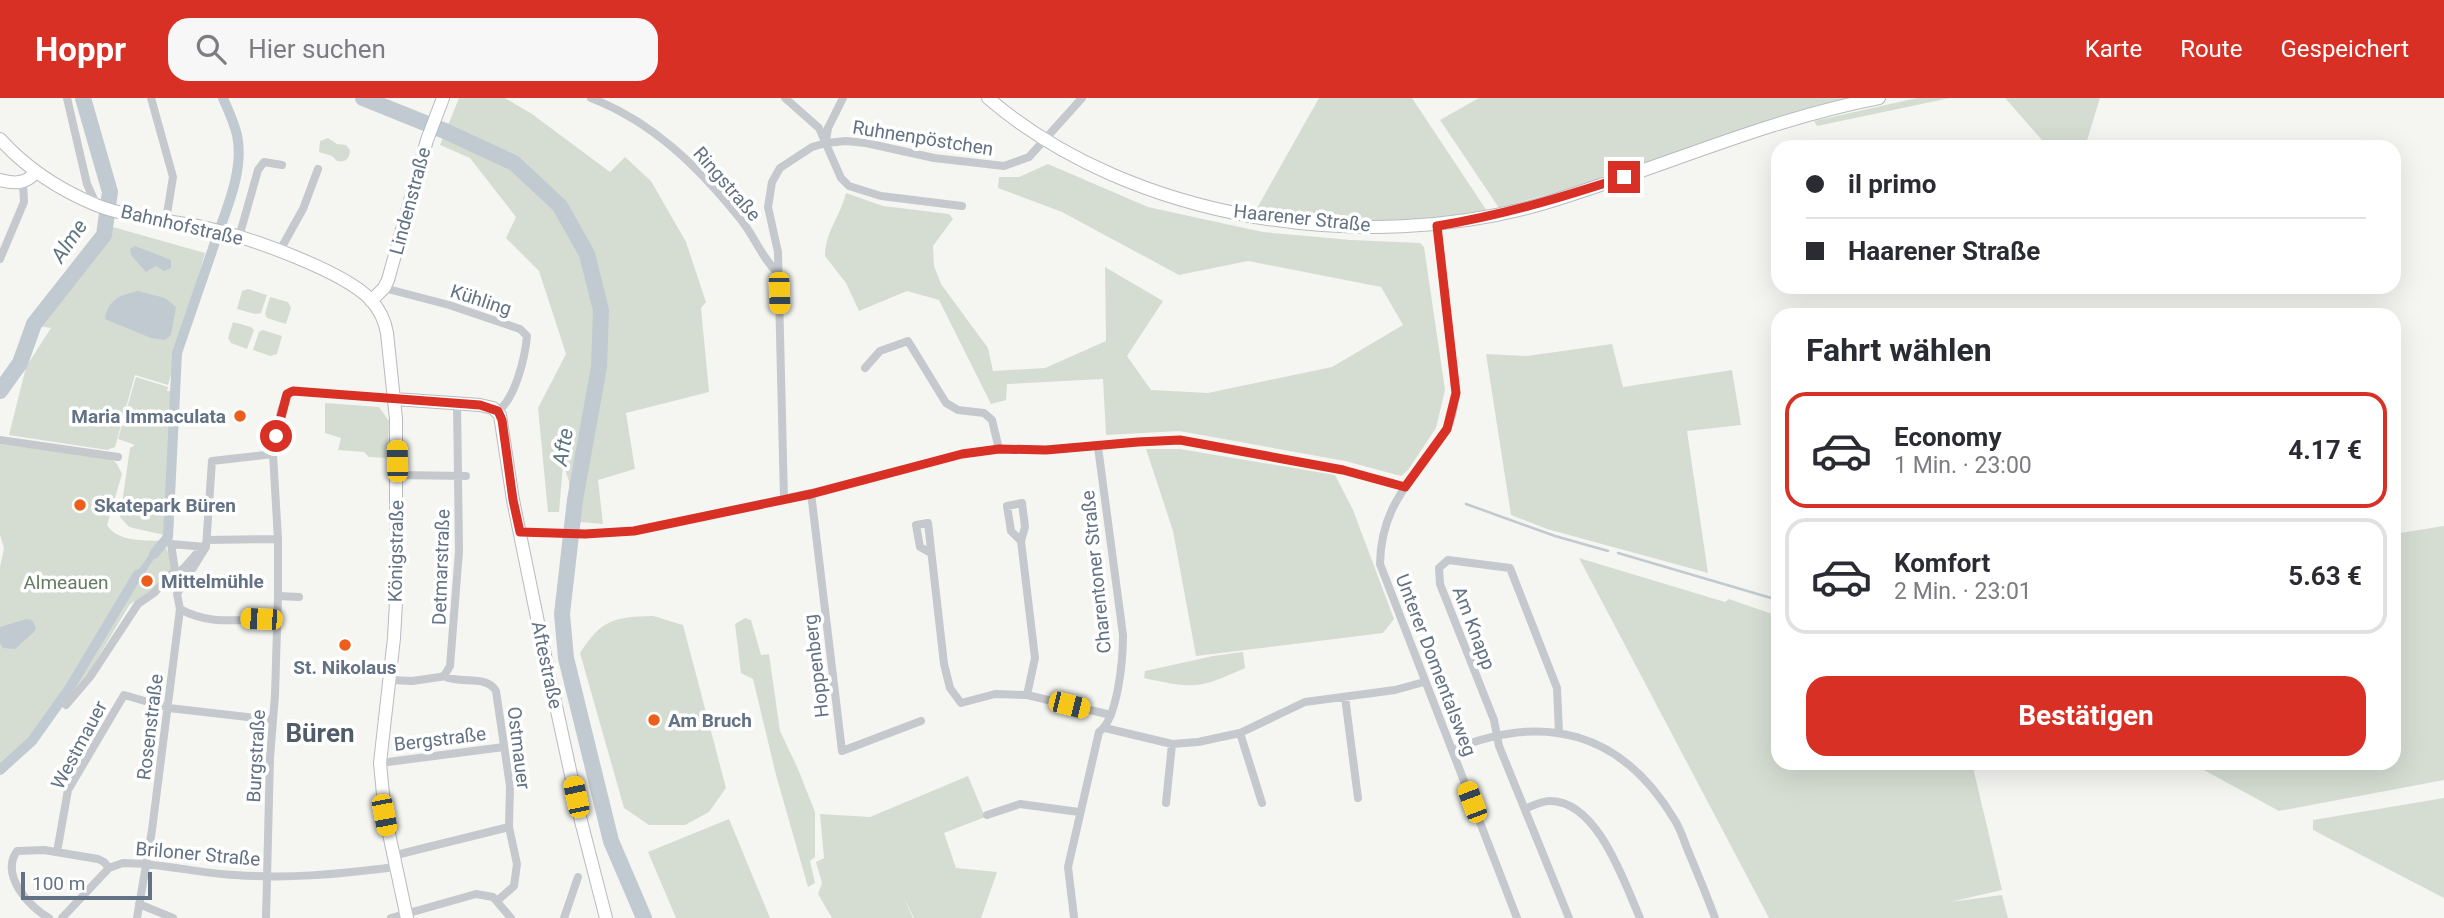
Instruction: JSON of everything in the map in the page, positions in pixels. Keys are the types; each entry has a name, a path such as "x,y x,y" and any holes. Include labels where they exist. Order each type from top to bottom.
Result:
{"main road":[{"name":"Haarener Straße","path":"988,98 1045,141 1098,169 1152,192 1265,218 1347,226 1437,226 1497,216 1544,204 1822,111 1878,98"},
{"name":"Lindenstraße","path":"371,300 384,288 391,271 427,140 441,103"},
{"name":"Bahnhofstraße","path":"0,139 36,172 97,205 239,237 339,277 371,300"},
{"path":"0,180 23,182 36,172"},
{"name":"Königstraße","path":"371,300 386,326 395,399 395,614 380,763 384,815 406,916"},
{"path":"395,399 487,406 498,411"},
{"name":"Aftestraße","path":"498,411 502,420 513,500 575,794 606,918"}],"street":[{"path":"67,98 87,184 97,205"},
{"path":"152,98 173,177 166,220"},
{"name":"Ringstraße","path":"591,98 629,116 670,142 740,217 769,265 779,274"},
{"path":"785,98 819,128 826,143"},
{"path":"826,143 828,128 843,98"},
{"name":"Ruhnenpöstchen","path":"962,206 881,196 849,186 841,177 826,143 866,143 934,158 1004,166 1029,157 1083,98"},
{"path":"784,499 778,252 768,207 772,182 780,169 792,158 826,143"},
{"path":"239,237 258,170 264,162 282,165"},
{"path":"279,252 303,209 318,169"},
{"path":"0,259 24,202 23,182"},
{"name":"Unterer Domentalsweg","path":"1437,226 1456,393 1447,429 1388,515 1380,540 1380,564 1517,918"},
{"name":"Kühling","path":"384,288 449,305 520,329 527,337 525,351 510,398 498,411"},
{"path":"865,368 880,351 908,341 946,403 958,410 984,413 992,420 999,449"},
{"name":"Burgstraße","path":"267,918 270,758 278,596 273,454 281,411 287,394 293,391 395,399"},
{"name":"Detmarstraße","path":"444,676 450,666 453,641 463,476 457,404"},
{"path":"0,440 118,457"},
{"path":"520,532 585,534 634,531 811,494 962,454 999,449 1098,447 1180,440 1343,470 1405,487"},
{"name":"Charentoner Straße","path":"1074,917 1068,867 1099,732 1105,728 1111,715 1123,656 1123,635 1098,447"},
{"path":"66,705 90,677 138,604 184,568 205,545 212,461 273,454"},
{"path":"396,475 463,476"},
{"name":"Hoppenberg","path":"811,494 842,751 921,721"},
{"path":"168,580 175,570 171,544 205,545 278,539"},
{"path":"1021,541 1035,658 1027,695"},
{"name":"Rosenstraße","path":"137,918 169,708 180,609 177,594 205,545"},
{"path":"931,553 944,664 950,688 961,703 995,694 1027,695 1111,715"},
{"name":"Am Knapp","path":"1497,734 1494,720 1440,584 1439,568 1448,560 1510,568 1557,688 1559,733"},
{"path":"278,596 299,597"},
{"path":"180,609 197,618 218,621 276,619"},
{"path":"390,680 412,681 444,676"},
{"name":"Ostmauer","path":"444,676 453,680 487,682 494,687 510,786 509,827 516,856 517,877 511,889 497,901"},
{"path":"1105,728 1172,744 1198,742 1240,733 1305,702 1395,690 1424,682"},
{"name":"Westmauer","path":"57,852 68,790 124,695 169,708"},
{"path":"1345,697 1357,798"},
{"path":"169,708 273,720"},
{"path":"1452,750 1497,734 1520,731 1559,733 1580,738 1607,750 1627,764 1661,799 1676,821 1715,918"},
{"path":"1240,733 1262,803"},
{"path":"1497,734 1569,918"},
{"path":"1166,803 1172,744"},
{"name":"Bergstraße","path":"380,763 504,747"},
{"path":"1525,809 1550,800 1575,807 1594,825 1640,918"},
{"path":"987,815 1020,804 1079,812"},
{"name":"Briloner Straße","path":"62,918 109,868 122,863 212,874 318,876 394,862 509,827"},
{"path":"49,918 33,908 14,886 10,872 15,852 20,849 57,852 98,859 109,868"},
{"path":"564,918 578,877"},
{"path":"391,918 406,916 476,894 488,895 497,901 511,918"},
{"path":"139,904 173,918"}],"green space":[{"path":"459,98 505,98 532,114 610,172 625,157 651,181 686,242 706,302 701,308 709,392 626,413 635,469 598,480 603,524 569,521 569,481 563,464 559,512 548,512 538,408 566,354 539,271 506,238 516,217 470,158 440,145"},
{"path":"1319,98 1412,98 1487,211 1419,220 1344,221 1256,210"},
{"path":"1479,98 1846,98 1808,108 1578,186 1499,208 1440,120"},
{"path":"1917,98 1950,98 1817,126 1814,121"},
{"path":"2005,98 2100,98 2087,140 2042,140"},
{"path":"328,138 337,144 346,145 350,150 347,159 337,161 332,156 319,152 320,141"},
{"path":"1048,164 1148,207 1263,232 1420,243 1424,247 1445,390 1436,428 1408,470 1401,476 1345,461 1179,431 1106,435 1103,379 1007,384 1006,400 991,404 939,300 907,291 859,311 846,283 825,256 827,239 846,193 883,206 949,214 953,219 933,246 934,266 941,284 988,348 993,371 1045,368 1106,341 1105,267 1163,301 1127,356 1151,390 1208,393 1332,367 1403,325 1381,287 1248,261 1179,275 1062,212 998,188 999,177 1019,177"},
{"path":"113,227 205,253 168,385 135,375 115,447 107,450 9,435 26,367 51,328 38,326 69,290"},
{"path":"248,289 267,295 261,313 237,309 242,291"},
{"path":"270,297 288,302 291,308 286,324 267,318 265,314"},
{"path":"233,322 254,330 247,349 231,343 228,338"},
{"path":"263,330 282,336 277,354 270,356 253,350 259,332"},
{"path":"1612,344 1623,387 1732,370 1741,425 1687,431 1708,573 1547,529 1511,515 1486,354 1527,356"},
{"name":"Almeauen","path":"136,377 168,387 167,391 171,391 164,535 129,527 120,517 130,448 135,445 118,439"},
{"path":"325,403 379,407 389,421 388,458 369,457 364,452 338,450 341,438 325,433"},
{"name":"Almeauen","path":"0,444 112,459 122,474 107,525 117,535 138,540 161,541 169,553 172,568 150,594 130,604 89,672 0,774 0,567 4,548 0,535"},
{"path":"1146,449 1180,449 1335,475 1353,510 1394,619 1383,633 1196,656 1173,531"},
{"path":"2444,526 2444,780 2279,811 2204,770 2401,770 2401,533"},
{"path":"1579,558 1725,602 1729,599 1771,614 1771,770 1974,770 2002,890 1950,902 2002,895 2008,918 1769,918"},
{"name":"Am Bruch","path":"653,616 683,625 726,788 709,812 685,825 649,825 624,808 580,653 595,633 610,622 628,617"},
{"path":"745,618 751,620 761,655 769,654 780,731 815,812 815,857 810,861 815,883 808,887 776,775 753,679 741,673 735,624"},
{"path":"1243,652 1245,668 1206,683 1186,685 1144,678 1145,671"},
{"path":"968,776 985,817 944,833 956,868 997,872 981,918 914,918 903,896 913,918 832,918 818,894 822,883 816,862 824,858 820,814 870,817"},
{"path":"2444,798 2444,898 2313,830 2313,820"},
{"path":"729,819 770,918 676,918 648,852"}],"shaded area":[{"path":"135,246 171,260 171,268 164,271 156,266 146,272 131,255 130,249"},
{"path":"138,291 165,298 176,307 171,335 165,340 151,338 105,319 112,302"},
{"path":"158,542 162,543 162,546 141,579 135,581 137,585 131,581"},
{"path":"26,619 32,620 36,628 34,632 15,649 3,648 0,643 0,627"}],"waterway":[{"name":"Alme","path":"0,391 20,363 34,324 104,235 110,192 83,98"},
{"path":"213,248 236,178 239,149 233,121 223,98"},
{"name":"Afte","path":"363,98 445,131 514,163 560,206 587,254 601,310 599,367 575,500 562,614 566,658 611,841 644,918"},
{"path":"154,554 168,537 177,353 212,251"},
{"path":"1466,504 1555,536 1608,551"},
{"path":"1618,553 1771,598"},
{"path":"0,770 32,741 69,689 138,574"}],"place":[{"name":"Maria Immaculata","path":"240,416"},
{"name":"Skatepark Büren","path":"80,505"},
{"name":"Mittelmühle","path":"147,581"},
{"name":"St. Nikolaus","path":"345,645"},
{"name":"Am Bruch","path":"654,720"}],"district":[{"name":"Büren","path":"320,733"}],"route":[{"path":"276,436 287,394 293,391 493,408 498,411 502,420 520,532 529,530 585,534 634,531 811,494 962,454 999,449 1046,450 1180,440 1343,470 1405,487 1447,429 1456,393 1437,226 1497,216 1544,204 1624,177"}]}
